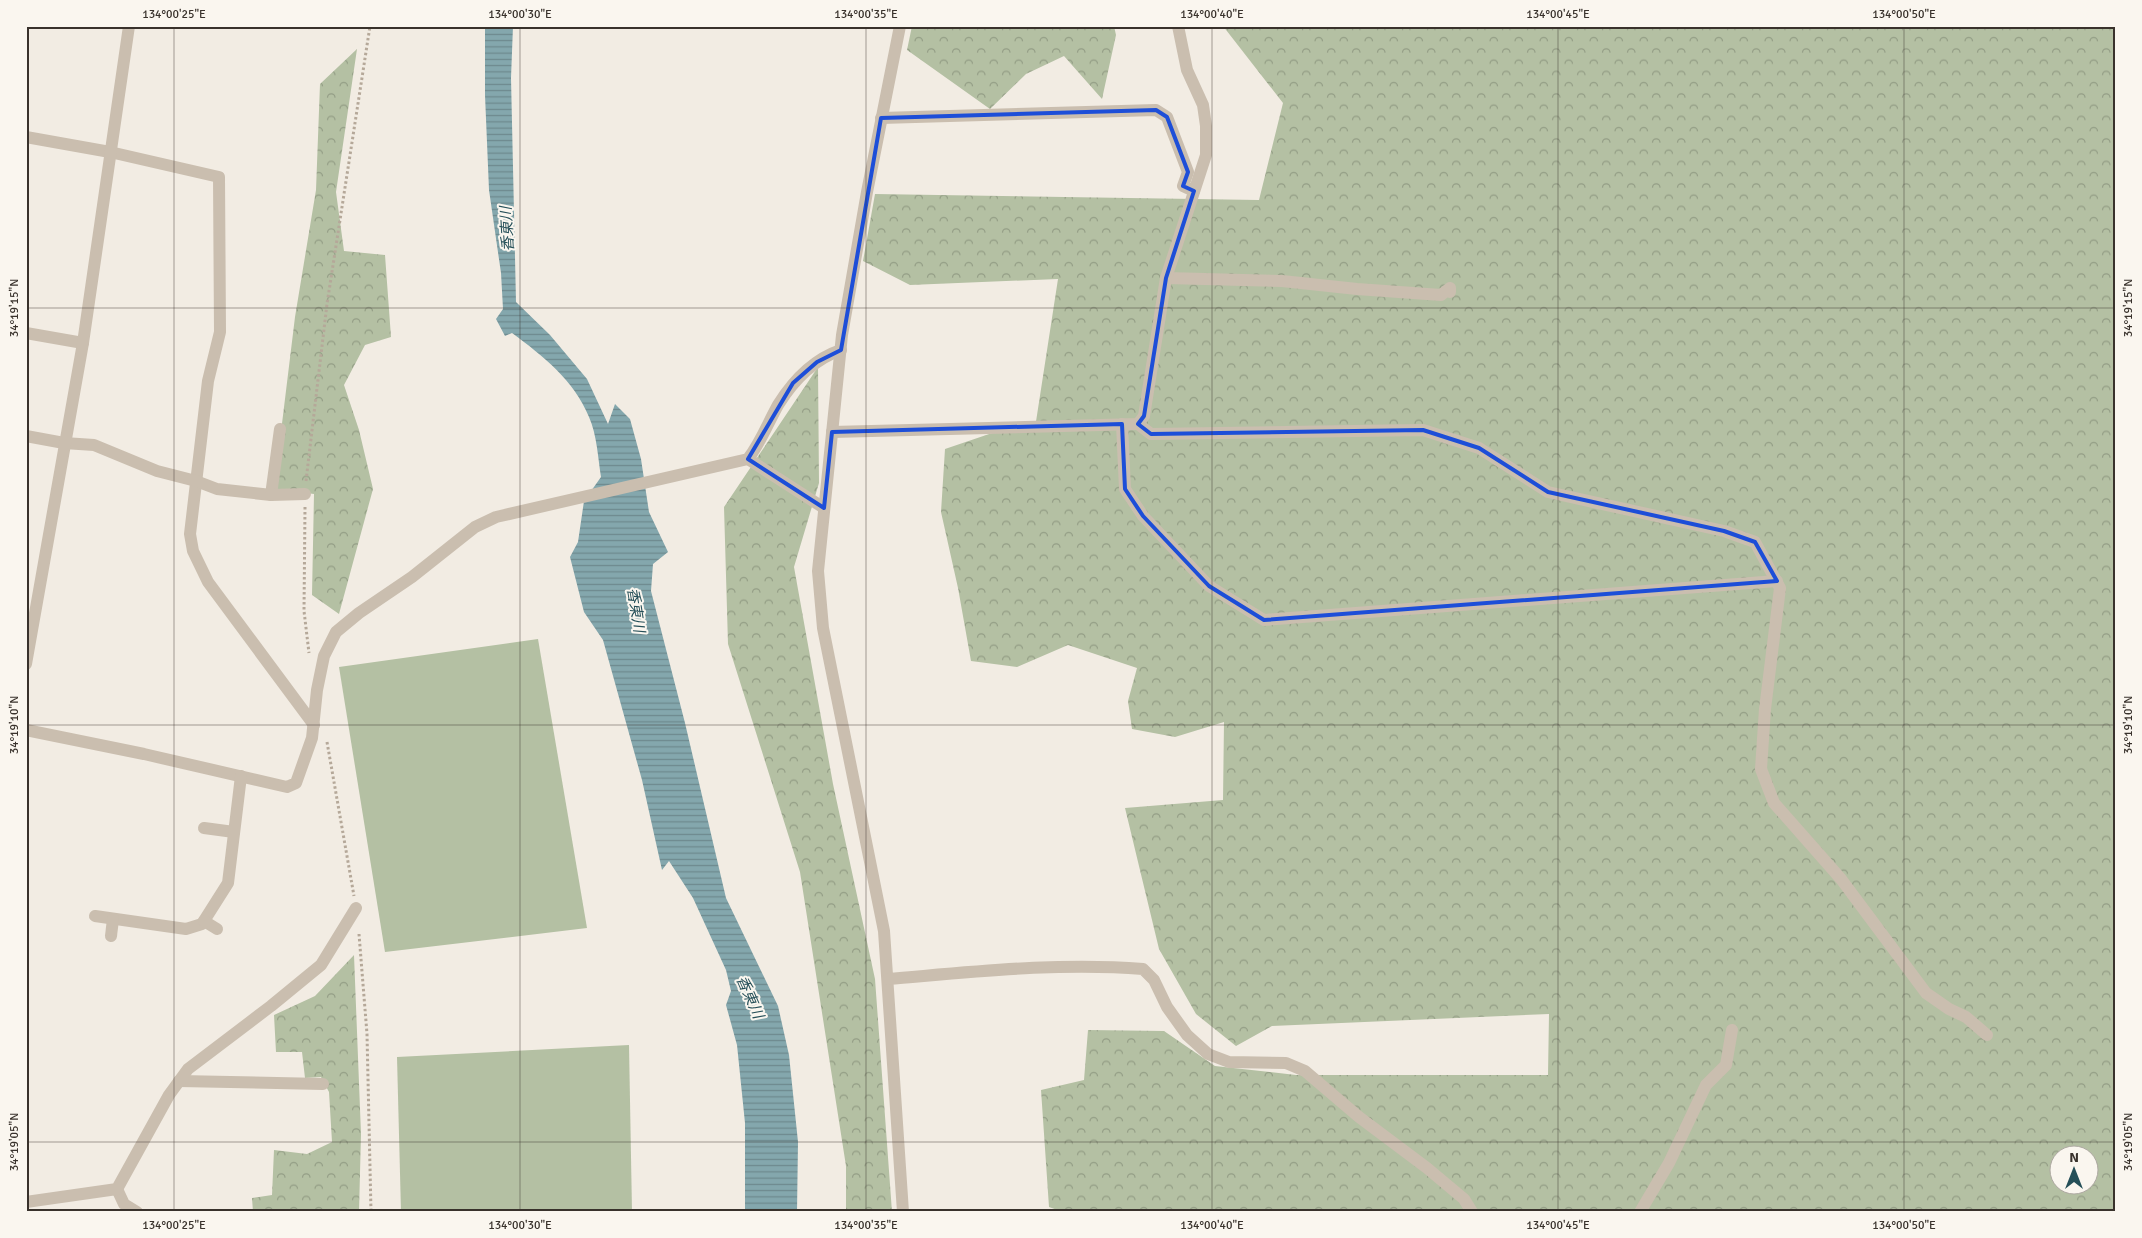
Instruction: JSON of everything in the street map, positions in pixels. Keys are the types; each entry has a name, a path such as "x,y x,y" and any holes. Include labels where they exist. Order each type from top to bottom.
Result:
{"street":[{"path":"26,664 83,343 129,26"},
{"path":"900,26 881,118 841,350 818,572 823,628 884,931 903,1212"},
{"path":"1138,424 1144,416 1166,278 1206,155 1206,126 1203,105 1187,70 1178,26"},
{"path":"881,118 1156,110 1167,117 1188,172 1183,186 1194,191"},
{"path":"26,137 110,152 218,177 220,332 208,381 190,534 193,551 208,582 314,725"},
{"path":"1166,278 1282,281 1441,295 1450,288 1450,292"},
{"path":"26,333 83,343"},
{"path":"26,730 287,787 296,784 308,754 324,656 336,632 359,613 412,576 476,527 496,517 748,458 761,440 778,405 793,383 824,356 841,350"},
{"path":"832,432 1122,424 1138,424 1152,434 1423,430 1479,448 1548,492 1724,531 1755,542 1780,588 1765,709 1761,769 1774,803 1841,879 1926,993 1949,1009 1966,1017 1986,1035"},
{"path":"1122,424 1125,489 1143,516 1209,586 1264,620 1777,581"},
{"path":"271,495 280,429"},
{"path":"26,436 64,443 94,445 158,471 196,481 217,490 271,495 305,494"},
{"path":"748,458 824,508"},
{"path":"95,916 186,929 202,924 228,883 242,776"},
{"path":"204,828 234,832"},
{"path":"117,1189 179,1080 196,1063 321,965 356,908"},
{"path":"111,936 113,919"},
{"path":"204,921 217,930"},
{"path":"888,979 995,970 1115,967 1143,969 1154,980 1167,1007 1187,1035 1208,1054 1229,1062 1286,1063 1304,1071 1359,1117 1427,1168 1464,1199 1472,1212"},
{"path":"1640,1212 1669,1162 1706,1085 1726,1065 1732,1030"},
{"path":"179,1080 323,1084"},
{"path":"26,1202 117,1189"},
{"path":"117,1189 124,1204 137,1212"}],"highlighted area":[{"path":"1156,110 1167,117 1188,172 1183,186 1194,191 1166,278 1144,416 1138,424 1151,434 1423,430 1479,448 1548,492 1724,531 1755,542 1777,581 1264,620 1209,586 1143,516 1125,489 1122,424 832,432 824,508 748,459 793,383 817,362 841,350 881,118"}],"green space":[{"path":"912,26 1114,26 1116,35 1102,99 1064,56 1026,74 990,109 907,50"},
{"path":"1223,26 2116,26 2116,1212 1063,1212 1049,1207 1041,1090 1084,1080 1088,1030 1164,1031 1215,1066 1296,1075 1548,1075 1549,1014 1272,1026 1236,1046 1196,1014 1159,949 1125,808 1223,800 1224,722 1175,737 1132,729 1128,701 1137,668 1068,645 1017,667 971,661 958,588 941,512 945,449 998,431 1035,428 1058,279 910,285 863,261 875,194 1259,200 1283,103"},
{"path":"357,49 336,192 344,251 385,255 391,337 365,345 344,385 359,430 373,489 339,614 312,595 314,494 274,489 295,317 316,190 320,84"},
{"path":"818,367 819,483 794,567 833,784 875,979 892,1212 846,1212 846,1166 800,872 728,644 724,507"},
{"path":"538,639 587,928 385,952 339,667"},
{"path":"354,955 361,1134 359,1212 253,1212 252,1198 272,1195 274,1150 307,1154 332,1142 329,1092 321,1077 305,1078 302,1052 276,1052 274,1015 315,996"},
{"path":"629,1045 632,1212 401,1212 397,1057"}],"water":[{"name":"香東川","path":"485,26 513,26 511,78 516,302 550,335 587,379 608,424 615,404 630,419 641,459 649,512 668,552 653,564 651,591 685,723 726,898 778,1006 789,1055 798,1142 797,1212 745,1212 745,1123 737,1045 726,1005 731,991 726,970 693,898 669,861 662,870 642,780 603,640 584,612 570,557 578,542 584,501 601,477 592,424 583,404 566,380 546,360 512,333 505,336 496,319 503,309 501,273 489,190 485,95"}]}
